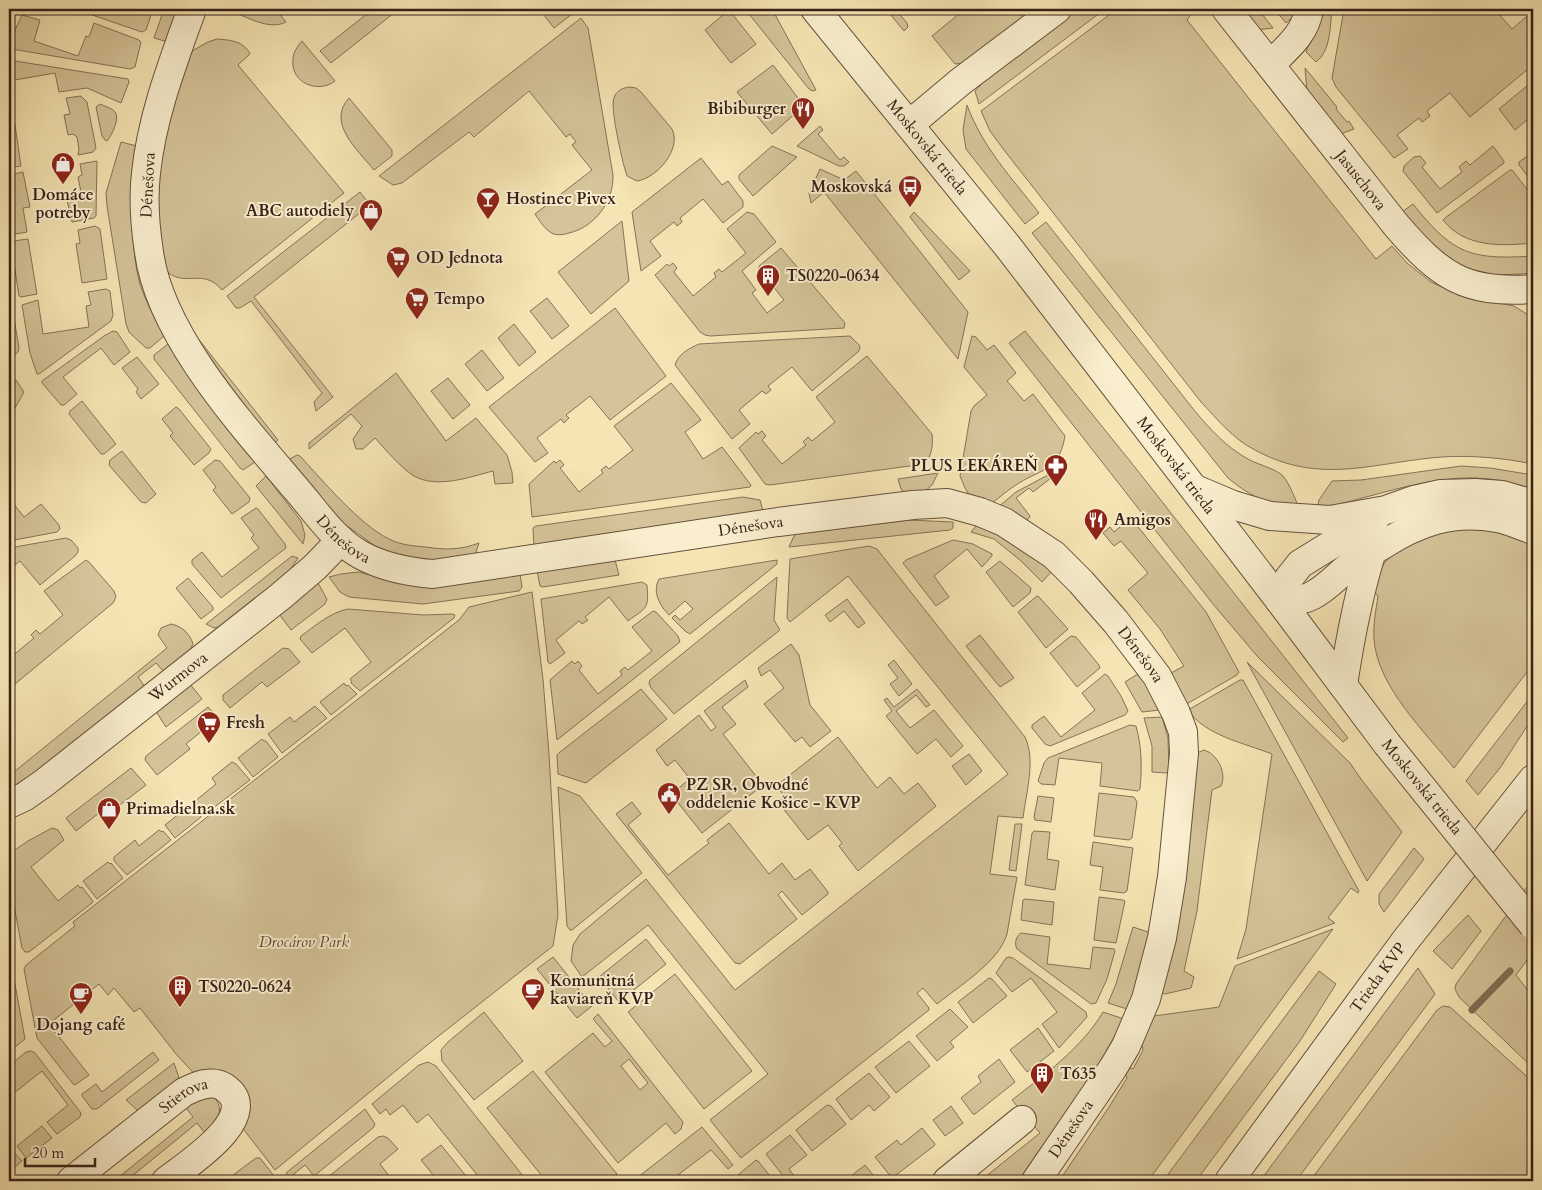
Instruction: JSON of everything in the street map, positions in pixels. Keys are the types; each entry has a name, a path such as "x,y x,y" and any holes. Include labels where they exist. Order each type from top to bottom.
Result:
{"street":[{"name":"Dénešova","path":"192,9 162,92 146,173 144,199 149,253 155,280 162,300 178,331 205,376 272,460 341,540 360,554 386,566 410,572 433,574 778,522 913,505 947,503 980,512 1004,522 1054,555 1082,582 1116,622 1157,676 1179,719 1183,732 1184,753 1172,877 1162,938 1146,999 1126,1046 1036,1181"},
{"name":"Moskovská trieda","path":"815,9 1009,248 1280,601 1387,744 1533,925"},
{"path":"910,124 960,82 1057,9"},
{"name":"Jasuschova","path":"1226,9 1415,248 1439,269 1461,282 1491,290 1533,289"},
{"path":"1271,64 1304,28 1309,9"},
{"path":"1191,487 1233,505 1270,516 1330,520 1386,510 1414,500 1450,494 1502,495 1533,504"},
{"path":"1386,510 1300,564 1283,588 1280,601 1300,601 1316,594 1353,563 1399,534 1426,522 1448,516 1471,515 1498,518 1533,530"},
{"name":"Wurmova","path":"9,804 24,797 44,783 181,675 315,567 341,540"},
{"path":"1343,685 1353,621 1362,582 1372,551"},
{"name":"Trieda KVP","path":"1229,1181 1405,941 1533,779"},
{"path":"1507,814 1533,808"},
{"name":"Stierova","path":"71,1181 184,1092 204,1084 214,1084 225,1088 230,1092 235,1106 231,1125 221,1138 166,1181"},
{"path":"946,1181 1022,1120"}],"green space":[{"path":"95,9 153,9 146,30 142,32 92,15"},
{"path":"164,9 180,9 168,42 154,38"},
{"path":"228,9 275,9 286,22 272,25 264,24"},
{"path":"373,9 399,9 331,63 320,51"},
{"path":"539,9 574,9 576,11 554,28"},
{"path":"745,9 772,9 816,90 812,91 809,89"},
{"path":"886,9 895,9 907,23 908,27 904,31"},
{"path":"965,9 1035,9 963,63 955,64 932,36"},
{"path":"1076,9 1105,9 979,104 975,91 986,79 1010,58"},
{"path":"1117,9 1195,9 1187,20 1376,259 1392,246 1407,263 1431,282 1460,295 1514,306 1533,318 1533,464 1488,457 1454,456 1348,469 1302,467 1279,461 1247,446 1226,429 1201,402 1004,150 990,131 981,111"},
{"path":"1236,9 1258,9 1273,28 1256,30"},
{"path":"1274,9 1297,9 1295,15 1286,23"},
{"path":"1319,9 1332,9 1327,45 1325,51 1316,62 1306,52"},
{"path":"1344,9 1503,9 1498,13 1512,29 1533,11 1533,65 1470,117 1450,93 1427,111 1430,116 1422,122 1419,118 1397,135 1408,149 1394,158 1336,87 1332,78"},
{"path":"729,10 756,44 731,63 705,30"},
{"path":"22,15 40,20 34,41 78,56 86,36 89,37 94,23 139,40 141,42 135,67 130,69 9,48 9,43"},
{"path":"581,18 588,28 613,175 610,194 601,212 595,219 578,230 559,235 550,232 535,214 592,170 572,145 576,142 570,134 566,137 529,91 474,137 469,132 402,183 393,185 379,176"},
{"path":"217,39 236,42 244,46 250,54 238,65 344,193 222,290 215,283 207,280 179,278 164,269 158,206 162,150 175,100 192,51"},
{"path":"302,41 335,81 328,85 313,86 300,80 293,67 293,56"},
{"path":"9,60 128,79 129,82 121,103 87,88 59,92 55,73 9,81"},
{"path":"773,65 804,106 772,134 737,92"},
{"path":"1305,68 1337,107 1336,109 1347,122 1349,121 1354,129 1338,135 1307,92"},
{"path":"1533,81 1533,115 1515,130 1499,109"},
{"path":"629,87 636,88 641,92 672,129 674,137 671,153 660,169 645,179 637,181 627,176 618,142 613,111 616,93"},
{"path":"81,96 87,102 96,148 93,152 78,155 77,137 73,134 68,135 64,115 70,114 66,98"},
{"path":"349,98 392,150 392,156 374,170 353,145 343,126 341,117 343,107"},
{"path":"100,104 112,109 117,118 110,137 106,141 102,136 96,107"},
{"path":"967,105 989,149 1039,213 1025,224 966,149 963,130"},
{"path":"9,111 13,111 21,166 9,168"},
{"path":"820,126 823,130 818,134 840,160 844,157 849,162 844,166 839,166 797,146"},
{"path":"121,142 137,146 133,198 133,233 136,267 145,297 164,336 150,348 146,348 129,332 126,324 107,206 106,193"},
{"path":"772,146 797,157 753,196 739,179 739,175"},
{"path":"1493,146 1504,163 1437,213 1403,171 1404,166 1414,157 1420,156 1426,163 1422,167 1440,189 1462,172 1459,167 1466,161 1470,165"},
{"path":"1533,152 1533,183 1519,165 1519,162"},
{"path":"701,158 722,185 728,181 743,201 743,207 723,223 703,199 680,218 682,222 677,226 674,222 650,241 661,256 641,271 632,212"},
{"path":"97,161 96,216 72,222 67,200 82,197 78,177 82,175 80,164"},
{"path":"820,169 844,180 856,171 968,312 958,359 824,192 811,203 809,193"},
{"path":"1512,170 1533,197 1533,243 1509,245 1473,240 1462,236 1443,220 1445,218"},
{"path":"23,172 30,207 23,208 27,232 10,235 9,175"},
{"path":"360,192 370,205 254,297 333,397 316,411 314,402 322,393 251,301 240,308 236,308 227,296"},
{"path":"1413,204 1440,234 1464,250 1493,257 1533,256 1533,273 1479,273 1469,271 1450,262 1399,214"},
{"path":"747,212 754,214 776,242 742,271 756,290 752,293 767,313 784,300 759,269 759,266 781,248 845,323 844,328 710,336 700,332 655,275 667,264 669,266 673,263 677,268 674,272 693,296 716,277 714,273 719,269 722,272 746,253 727,229"},
{"path":"914,212 970,271 959,280 910,217"},
{"path":"622,221 629,281 591,314 558,272"},
{"path":"1046,222 1206,424 1225,443 1240,454 1280,473 1291,488 1300,510 1254,496 1228,478 1032,233"},
{"path":"95,226 100,229 107,279 82,283 76,244 80,243 78,230"},
{"path":"28,239 37,294 21,297 19,296 11,244 13,241"},
{"path":"9,288 19,348 18,352 9,360"},
{"path":"106,289 110,291 113,315 111,321 37,374 30,353 22,305 38,300 43,334 89,327 86,306 91,305 88,292"},
{"path":"547,298 569,326 552,339 530,311"},
{"path":"615,308 666,376 610,420 590,396 566,415 569,418 564,423 561,419 537,438 548,453 535,462 489,407"},
{"path":"514,324 536,352 519,366 498,338"},
{"path":"189,327 278,440 274,444 224,382"},
{"path":"113,331 117,332 130,352 114,365 101,348 63,377 77,394 64,405 61,405 42,381"},
{"path":"1025,331 1348,738 1343,742 1257,656 1213,604 1009,343"},
{"path":"850,336 860,346 859,351 812,391 792,367 768,386 771,390 766,394 762,391 739,410 750,424 732,439 675,365 682,355 699,344"},
{"path":"972,336 976,337 987,350 994,345 1016,373 1007,381 1024,401 1033,394 1065,436 1059,456 1049,467 1015,485 991,504 968,493 960,476 971,411 987,395 964,367"},
{"path":"168,344 191,379 255,462 243,470 154,359 154,355"},
{"path":"482,350 504,378 487,391 465,364"},
{"path":"867,356 932,434 931,450 927,461 924,464 770,485 765,484 739,448 756,432 758,434 762,431 766,436 762,440 782,464 806,445 803,442 808,437 812,441 835,422 816,397"},
{"path":"137,357 159,384 141,399 136,392 138,389 122,368"},
{"path":"396,373 446,441 476,418 507,455 513,483 495,484 493,471 454,481 433,482 423,480 409,473 375,438 363,449 356,449 353,439 362,426 351,414 309,449 309,443"},
{"path":"448,378 470,405 453,419 431,391"},
{"path":"16,380 24,392 9,419 9,385"},
{"path":"671,383 701,420 685,432 703,459 722,447 751,485 750,487 532,517 529,484 554,461 556,463 560,460 564,465 560,468 579,492 603,473 601,470 606,466 609,469 633,450 614,426"},
{"path":"82,401 116,444 104,454 101,454 69,414"},
{"path":"176,407 211,449 209,453 194,465 170,436 173,433 162,419"},
{"path":"122,451 156,494 146,503 141,502 109,465 110,460"},
{"path":"297,455 366,524 389,539 407,545 440,549 453,549 479,543 475,555 433,563 391,554 375,546 333,516 286,461"},
{"path":"215,460 220,461 250,498 249,502 232,514 213,490 216,487 203,470"},
{"path":"1461,466 1490,468 1533,475 1533,492 1497,480 1475,478 1452,479 1406,487 1317,509 1319,500 1332,481 1361,480"},
{"path":"938,473 932,485 922,494 905,493 901,489 898,479"},
{"path":"1048,475 1051,478 1033,492 1029,488 1016,498 1030,516 1026,522 997,508 1016,492"},
{"path":"266,476 301,521 305,535 303,544 256,486"},
{"path":"743,497 760,500 763,511 534,547 533,528 536,526"},
{"path":"9,498 24,517 41,504 59,525 60,529 57,532 9,541"},
{"path":"256,508 285,544 286,548 221,598 192,564 192,560 202,552 222,577 259,548 251,538 254,535 241,518"},
{"path":"1131,518 1206,612 1239,672 1237,675 1185,705 1169,674 1184,666 1160,629 1128,590 1148,573 1121,541 1114,546 1103,533 1110,527 1114,532"},
{"path":"908,520 953,522 953,528 950,530 789,547 795,534"},
{"path":"976,526 1016,545 1052,571 1042,582 1020,560 994,539 971,532"},
{"path":"1466,528 1491,530 1533,544 1533,664 1454,768 1404,708 1384,674 1377,657 1374,639 1374,622 1378,596 1371,588 1385,562 1394,554 1435,529"},
{"path":"66,538 71,540 78,548 78,552 40,585 20,561 9,570 9,548"},
{"path":"953,540 973,544 992,554 992,556 982,567 967,549 934,576 949,597 936,606 903,563"},
{"path":"869,546 877,549 1025,737 1030,756 1030,766 1023,818 998,816 990,874 1017,877 1007,934 1003,944 987,964 937,1004 923,988 917,993 929,1010 741,1158 710,1120 768,1074 648,925 582,977 571,961 573,945 580,934 646,879 735,990 1008,774 848,576 790,622 787,618 790,559"},
{"path":"292,556 298,558 288,573 280,580 221,626 214,628 206,624"},
{"path":"86,560 114,591 116,597 113,603 9,689 9,656 10,658 34,638 31,635 36,630 40,634 63,615 44,591"},
{"path":"615,560 619,575 540,586 537,571"},
{"path":"777,560 777,564 690,634 672,618 675,615 680,620 693,609 685,601 669,615 658,598 656,589 659,579"},
{"path":"1000,561 1031,588 1030,593 1013,607 986,572"},
{"path":"358,572 421,587 435,587 520,574 522,587 519,591 423,604 349,597 340,592 329,577"},
{"path":"777,577 774,620 780,630 674,714 651,688 650,680"},
{"path":"188,578 213,607 213,610 201,619 176,588"},
{"path":"642,582 647,585 648,593 647,603 643,610 628,621 609,597 585,617 588,620 582,624 579,621 556,640 565,653 550,664 548,662 541,599"},
{"path":"318,583 327,599 325,604 291,630 279,614"},
{"name":"Drocárov Park","path":"532,592 543,679 549,754 558,915 553,946 426,1046 275,1170 234,1117 176,1054 140,1008 134,1012 114,988 108,995 99,984 49,1024 89,1075 75,1085 73,1084 37,1038 24,969 26,965 75,926 73,922 459,620 469,607"},
{"path":"1037,596 1068,629 1046,648 1018,612"},
{"path":"847,599 865,623 858,628 844,611 830,622 825,615"},
{"path":"348,609 423,615 455,615 454,618 360,691 351,683 350,679 371,662 345,628 312,653 300,639 301,636 323,620 335,613"},
{"path":"653,611 678,636 680,642 557,740 550,680 572,661 575,664 578,661 582,666 579,670 598,694 622,675 620,671 625,667 628,670 652,651 632,627"},
{"path":"171,624 185,631 190,637 193,644 189,652 164,672 156,663 138,677 145,687 42,768 9,789 9,776 167,648 158,635 161,628"},
{"path":"980,635 1014,678 1000,687 966,646"},
{"path":"1071,636 1076,637 1100,668 1077,687 1050,653"},
{"path":"791,644 799,655 810,705 831,731 810,747 802,737 795,742 764,704 784,688 770,670 761,676 758,668"},
{"path":"283,648 289,649 300,662 267,687 262,682 230,708 223,700 223,695"},
{"path":"894,660 912,684 899,696 890,684 898,678 888,665"},
{"path":"1247,662 1350,763 1402,832 1367,881"},
{"path":"1105,674 1121,696 1128,711 1125,715 1050,746 1045,744 1032,728 1032,725 1044,716 1061,737 1095,710 1082,693"},
{"path":"1139,675 1149,688 1160,710 1142,712 1125,682"},
{"path":"745,680 748,687 722,707 736,724 723,734 763,785 702,833 671,794 690,779 675,760 667,766 656,750 699,715 711,731 716,727 704,711"},
{"path":"1243,680 1359,891 1358,893 1351,888 1328,918 1335,923 1237,959 1246,929 1272,754 1214,732 1195,719 1188,710"},
{"path":"344,683 357,694 331,715 320,702"},
{"path":"190,684 202,699 166,727 157,713 157,709"},
{"path":"641,689 667,719 586,783 558,774 557,755"},
{"path":"917,689 930,705 926,707 916,695 896,711 910,728 934,710 963,746 951,757 936,739 917,754 886,716 892,711 884,700 887,698 894,707"},
{"path":"1533,694 1533,717 1500,768 1478,795 1466,781"},
{"path":"315,706 327,718 282,753 268,734 290,717 294,722"},
{"path":"208,707 218,718 186,744 190,749 157,775 145,760 146,756"},
{"path":"1162,717 1168,738 1169,771 1166,773 1152,772 1152,746 1144,718"},
{"path":"1130,725 1136,726 1140,750 1141,781 1138,791 1100,786 1102,763 1059,758 1055,785 1041,784 1038,781 1044,763 1048,758"},
{"path":"838,737 877,788 890,777 904,794 918,783 936,806 858,871 839,846 842,843 828,825 808,840 778,802 785,797 776,786"},
{"path":"262,739 266,741 278,757 253,777 238,758"},
{"path":"1204,750 1217,760 1222,770 1223,781 1221,786 1212,790 1197,911 1184,971 1194,977 1191,988 1165,994 1162,993 1197,753"},
{"path":"969,754 982,771 966,785 952,766"},
{"path":"232,762 250,780 204,815 195,801 216,784 212,778"},
{"path":"131,768 146,785 112,811 108,806 76,831 66,818"},
{"path":"558,787 580,796 642,873 572,930 567,926"},
{"path":"1099,793 1134,797 1137,802 1132,838 1129,840 1094,836"},
{"path":"1038,796 1054,798 1051,822 1035,820"},
{"path":"632,802 641,814 628,825 668,875 709,843 707,840 729,823 769,874 782,863 795,880 810,869 828,894 802,915 782,891 778,895 797,919 740,964 735,963 616,814"},
{"path":"189,806 191,809 193,807 201,817 175,838 165,825"},
{"path":"1015,824 1022,824 1016,871 1009,870"},
{"path":"52,828 58,830 64,840 31,867 58,901 78,885 80,888 82,887 93,901 29,952 25,952 22,948 9,879 9,854"},
{"path":"159,830 163,831 171,840 127,875 114,861 114,857 135,840 139,846"},
{"path":"1034,831 1050,832 1047,859 1059,861 1055,890 1025,885 1032,833"},
{"path":"1093,842 1133,848 1127,891 1124,893 1100,890 1103,867 1090,865"},
{"path":"1414,848 1424,859 1384,912 1379,904 1379,894"},
{"path":"108,862 111,863 123,878 97,899 83,881"},
{"path":"1533,879 1533,952 1516,975 1533,997 1533,1068 1459,997 1455,989 1456,984"},
{"path":"1099,897 1125,901 1116,943 1094,940"},
{"path":"1023,900 1054,902 1052,925 1021,920"},
{"path":"1468,915 1481,931 1452,969 1433,951"},
{"path":"1133,927 1148,932 1150,940 1135,990 1127,1009 1108,1003 1116,984"},
{"path":"1333,929 1148,1181 1059,1181 1127,1078 1124,1071 1126,1067 1133,1069 1143,1050 1141,1041 1149,1020 1154,1016 1219,1007 1235,966"},
{"path":"1021,933 1050,937 1047,964 1090,969 1093,947 1114,949 1107,979 1096,1003 1091,1004 1017,949 1016,940"},
{"path":"646,939 666,964 619,1002 599,977"},
{"path":"9,951 25,1039 9,1052"},
{"path":"553,957 592,1006 577,1018 537,969"},
{"path":"1006,958 1013,958 1086,1012 1087,1017 1059,1048 1042,1024 1057,1012 1031,978 1012,992 996,973"},
{"path":"1418,968 1435,994 1296,1181 1260,1181"},
{"path":"1319,971 1336,984 1300,1041 1196,1181 1163,1181"},
{"path":"675,974 752,1071 704,1109 628,1012"},
{"path":"989,978 1007,996 973,1023 958,1002"},
{"path":"1443,1006 1450,1007 1533,1082 1533,1181 1310,1181 1437,1010"},
{"path":"950,1009 968,1027 950,1042 954,1047 937,1061 916,1036"},
{"path":"484,1012 523,1061 474,1100 442,1061 441,1050"},
{"path":"1103,1012 1124,1019 1101,1061 1018,1181 980,1181 1040,1133 1012,1100 1073,1049 1084,1038"},
{"path":"598,1014 683,1122 681,1129 675,1134 666,1123 618,1163 545,1072 593,1033 605,1047 612,1041 593,1019","holes":["629,1059 648,1083 640,1090 621,1066"]},
{"path":"1038,1028 1054,1051 1027,1072 1010,1050"},
{"path":"909,1041 930,1066 896,1093 875,1067"},
{"path":"31,1051 35,1053 81,1113 80,1117 57,1134 47,1122 68,1105 42,1071 9,1097 9,1066 26,1052"},
{"path":"153,1052 159,1060 97,1109 92,1109 82,1096 82,1094 96,1084 102,1092"},
{"path":"999,1059 1015,1082 973,1114 961,1098 981,1082 978,1076"},
{"path":"428,1062 436,1066 527,1181 482,1181 428,1114 417,1123 403,1105 390,1115 386,1109 380,1114 372,1104 419,1065"},
{"path":"174,1063 179,1078 140,1111 126,1100"},
{"path":"533,1071 617,1174 607,1181 546,1181 487,1108"},
{"path":"869,1073 890,1097 874,1111 869,1105 851,1120 836,1099"},
{"path":"213,1096 219,1106 219,1111 216,1122 208,1137 197,1123 126,1181 114,1181 193,1117 183,1104"},
{"path":"827,1105 831,1106 846,1124 812,1151 796,1130"},
{"path":"951,1106 963,1123 945,1136 933,1120"},
{"path":"365,1109 375,1124 373,1128 314,1176 305,1165 289,1178 286,1173"},
{"path":"42,1126 52,1138 26,1158 17,1146"},
{"path":"702,1127 733,1165 728,1169 711,1150 670,1181 633,1181"},
{"path":"922,1128 935,1144 934,1146 892,1178 875,1157 897,1140 901,1145"},
{"path":"790,1135 807,1155 789,1169 798,1181 787,1181 766,1154"},
{"path":"378,1137 388,1138 398,1149 380,1164 393,1181 323,1181"},
{"path":"441,1145 470,1181 438,1181 421,1160"},
{"path":"12,1150 22,1161 9,1172 9,1152"},
{"path":"256,1158 260,1158 278,1181 225,1181"},
{"path":"756,1160 774,1181 742,1181 738,1175"},
{"path":"865,1165 878,1181 849,1181 847,1179"}],"waterway":[{"path":"1472,1010 1510,971"}],"place":[{"name":"Bibiburger","path":"803,130"},
{"name":"Domáce potreby","path":"63,185"},
{"name":"Moskovská","path":"910,208"},
{"name":"Hostinec Pivex","path":"488,220"},
{"name":"ABC autodiely","path":"371,232"},
{"name":"OD Jednota","path":"398,279"},
{"name":"TS0220-0634","path":"768,297"},
{"name":"Tempo","path":"417,320"},
{"name":"PLUS LEKÁREŇ","path":"1056,487"},
{"name":"Amigos","path":"1096,541"},
{"name":"Fresh","path":"209,744"},
{"name":"PZ SR, Obvodné oddelenie Košice - KVP","path":"669,815"},
{"name":"Primadielna.sk","path":"109,830"},
{"name":"TS0220-0624","path":"180,1008"},
{"name":"Komunitná kaviareň KVP","path":"533,1011"},
{"name":"Dojang café","path":"81,1015"},
{"name":"T635","path":"1042,1095"}]}
